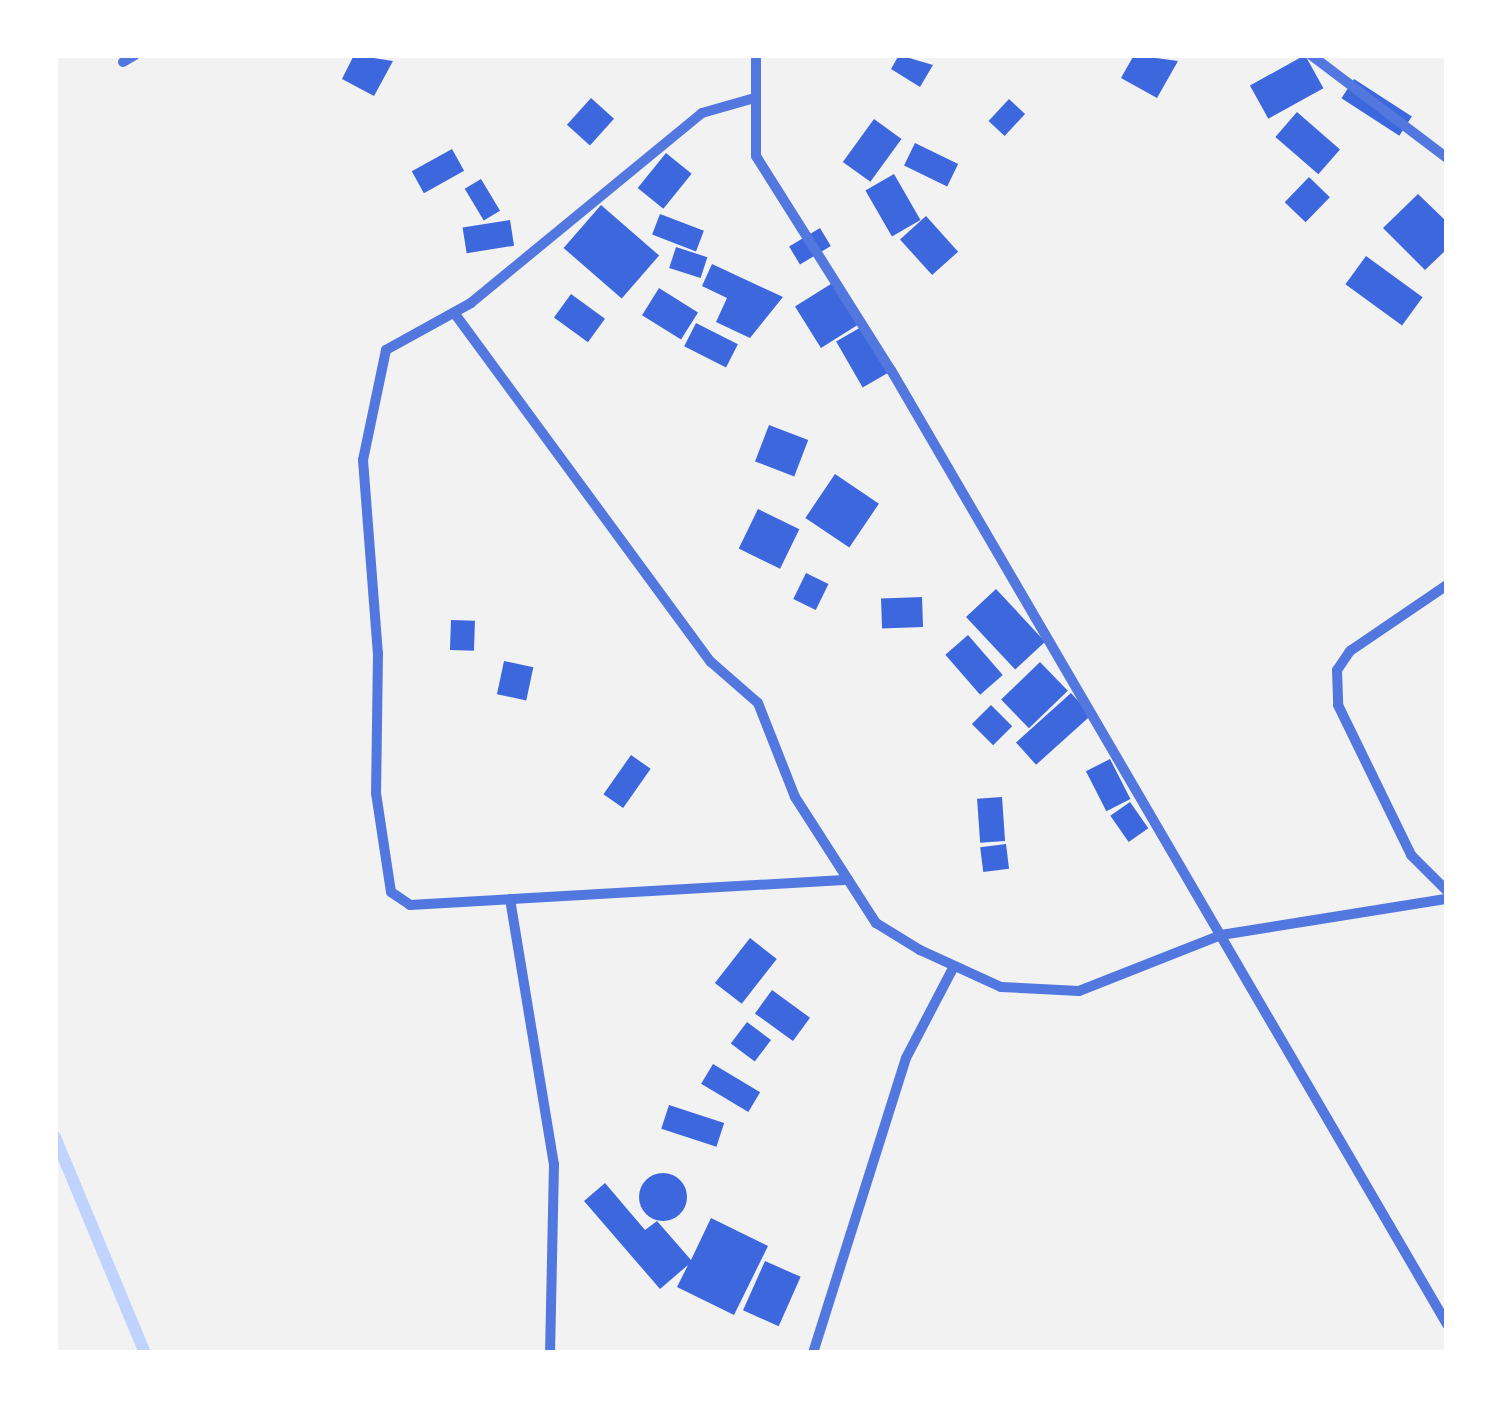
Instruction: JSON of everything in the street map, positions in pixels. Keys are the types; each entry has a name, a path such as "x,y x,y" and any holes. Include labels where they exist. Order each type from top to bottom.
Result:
{"street":[{"path":"123,62 134,55"},
{"path":"756,55 751,99 756,156 1221,936 1447,1324"},
{"path":"1311,55 1447,158"},
{"path":"751,99 702,113 455,314 417,326 386,350 362,460 378,653 376,793 398,901 848,880"},
{"path":"455,314 710,662 758,703 794,797 876,923 952,968 1002,987 1079,990 1221,936 1447,900"},
{"path":"1447,586 1350,651 1337,670 1338,704 1411,855 1447,891"},
{"path":"510,898 554,1164 550,1353"},
{"path":"812,1353 906,1058 952,968"}],"building":[{"path":"354,55 393,61 374,96 342,79"},
{"path":"899,55 933,65 920,87 891,69"},
{"path":"1134,55 1178,61 1157,98 1121,78"},
{"path":"1305,55 1323,88 1268,119 1250,86"},
{"path":"1354,79 1412,117 1399,136 1341,98"},
{"path":"591,98 614,119 590,145 567,125"},
{"path":"1009,99 1025,114 1005,136 989,121"},
{"path":"1297,112 1340,149 1318,174 1275,137"},
{"path":"874,119 902,139 870,182 843,162"},
{"path":"915,143 958,164 947,187 904,165"},
{"path":"452,149 464,171 424,193 412,171"},
{"path":"666,153 692,174 663,209 638,188"},
{"path":"894,174 920,220 892,236 865,190"},
{"path":"1309,177 1330,197 1306,222 1285,202"},
{"path":"481,179 500,211 484,221 465,189"},
{"path":"1418,194 1447,222 1447,249 1425,270 1383,228"},
{"path":"601,205 659,256 622,299 564,248"},
{"path":"660,214 704,231 696,251 652,235"},
{"path":"926,216 958,252 932,275 900,239"},
{"path":"510,220 514,246 467,253 463,228"},
{"path":"820,228 831,246 800,265 789,247"},
{"path":"676,247 707,257 701,278 669,268"},
{"path":"1366,256 1423,297 1402,325 1345,284"},
{"path":"712,264 783,297 750,338 716,322 727,298 702,286"},
{"path":"834,282 860,324 821,348 795,306"},
{"path":"659,288 698,312 681,340 642,315"},
{"path":"571,294 605,319 588,342 554,317"},
{"path":"696,323 738,344 726,368 684,346"},
{"path":"863,326 890,372 863,387 836,342"},
{"path":"769,425 808,440 794,476 755,461"},
{"path":"835,474 879,504 849,548 805,518"},
{"path":"758,509 799,529 780,569 739,549"},
{"path":"806,573 828,584 816,610 793,599"},
{"path":"996,589 1045,642 1015,670 966,617"},
{"path":"922,597 923,627 882,628 881,598"},
{"path":"451,620 475,621 474,651 450,650"},
{"path":"968,635 1003,675 980,695 945,655"},
{"path":"504,661 533,667 526,700 497,694"},
{"path":"1040,662 1068,691 1029,728 1001,700"},
{"path":"1071,693 1091,715 1036,765 1016,743"},
{"path":"991,705 1012,726 993,745 972,724"},
{"path":"631,755 651,769 623,808 603,794"},
{"path":"1110,759 1130,799 1106,811 1086,771"},
{"path":"1002,797 1005,841 980,843 977,799"},
{"path":"1130,802 1148,828 1129,842 1110,816"},
{"path":"1006,844 1009,869 983,872 980,847"},
{"path":"750,938 777,959 742,1004 715,983"},
{"path":"772,990 810,1018 793,1041 755,1013"},
{"path":"747,1022 771,1040 755,1062 731,1044"},
{"path":"713,1064 760,1092 748,1112 701,1084"},
{"path":"669,1105 724,1123 716,1147 661,1129"},
{"path":"663,1173 680,1180 687,1197 680,1214 663,1221 646,1214 639,1197 646,1180"},
{"path":"605,1183 645,1230 657,1221 691,1260 711,1218 768,1246 734,1315 677,1287 688,1265 660,1289 584,1201"},
{"path":"765,1261 801,1277 779,1326 743,1310"}],"waterway":[{"path":"55,1137 145,1353"}]}
